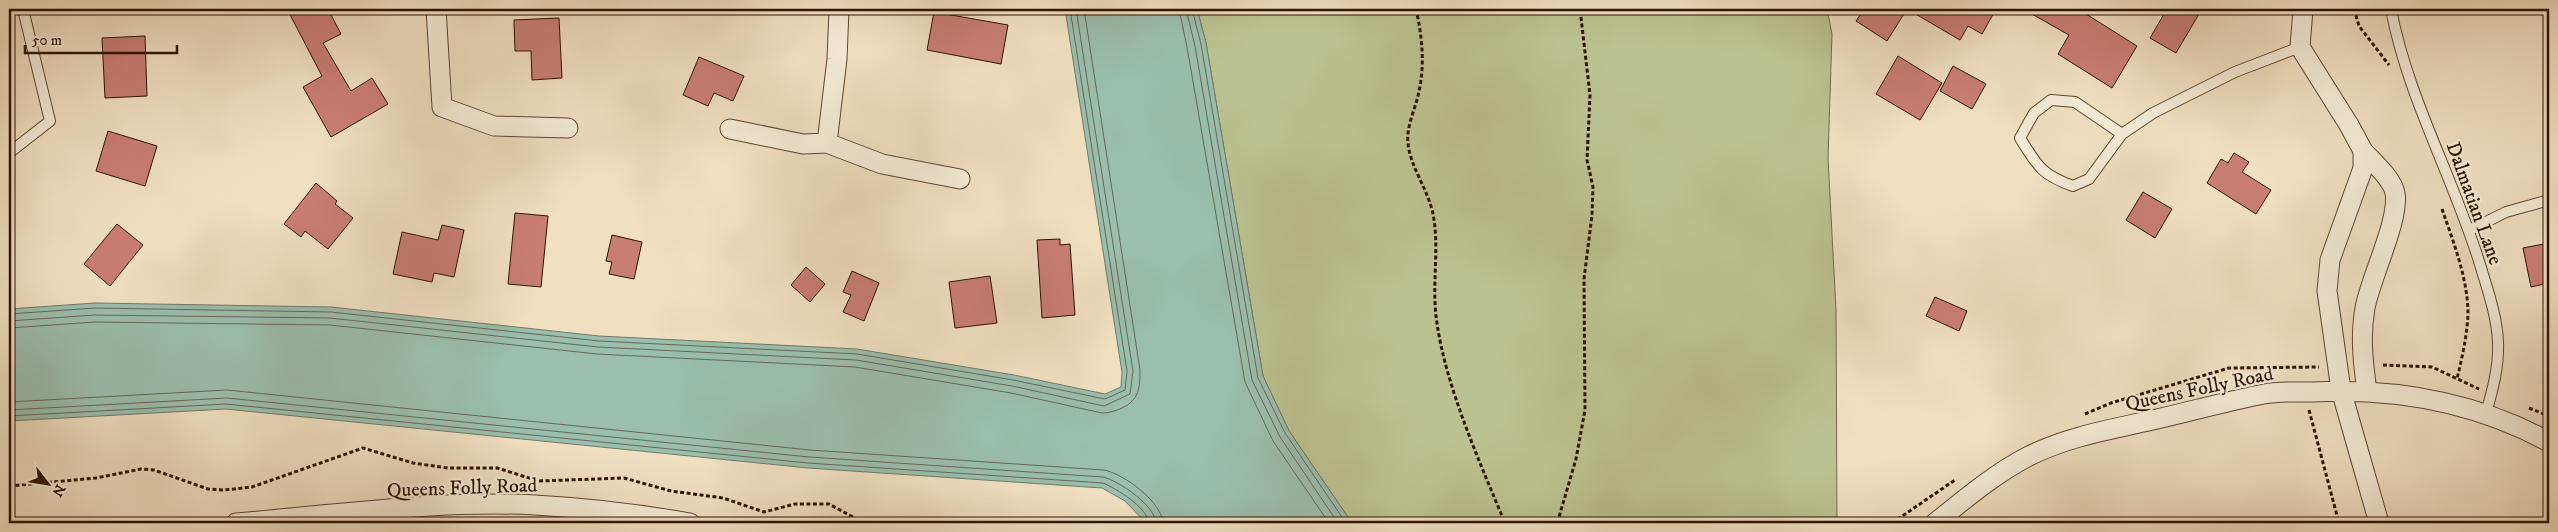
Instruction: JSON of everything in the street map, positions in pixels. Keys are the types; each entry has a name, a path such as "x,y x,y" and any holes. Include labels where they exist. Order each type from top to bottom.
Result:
{"street":[{"path":"436,9 442,107 494,126 568,128"},
{"path":"827,143 837,59 839,9"},
{"path":"2303,9 2300,47 2350,125 2363,151 2386,177 2395,193 2393,216 2365,306 2361,342 2366,391"},
{"path":"730,129 803,144 827,143 882,164 960,179"},
{"path":"2363,151 2363,168 2330,260 2327,291 2341,390 2380,523"},
{"name":"Queens Folly Road","path":"1935,523 1983,484 2028,457 2069,439 2265,394 2341,390 2366,391 2438,400 2486,412 2519,426 2549,442"},
{"name":"Queens Folly Road","path":"236,523 454,506 534,505 625,513 690,523"}],"lane":[{"path":"9,153 50,121 23,9"},
{"name":"Dalmatian Lane","path":"2391,9 2406,73 2470,230 2492,305 2498,340 2497,371 2486,412"},
{"path":"2122,134 2075,102 2051,100 2034,113 2020,138 2037,165 2053,179 2073,186 2089,179 2122,134 2185,96 2235,72 2300,47"},
{"path":"2470,230 2506,212 2549,200"}],"path":[{"path":"1416,9 1420,26 1422,59 1420,88 1409,128 1408,142 1410,155 1429,196 1434,216 1434,295 1437,324 1448,375 1505,523"},
{"path":"1559,523 1559,517 1576,459 1585,410 1584,279 1592,215 1593,187 1587,160 1590,95 1580,9"},
{"path":"2354,9 2359,26 2392,71"},
{"path":"2440,201 2458,261 2468,313 2465,344 2457,379"},
{"path":"2299,368 2339,523"},
{"path":"9,486 96,478 141,469 154,470 208,489 242,488 310,468 362,448 412,464 448,468 497,468 540,480 624,478 671,490 723,498 764,512 795,504 829,504 864,523"}],"green space":[{"path":"1197,9 1827,9 1832,34 1828,158 1836,310 1837,523 1352,523 1289,431 1263,376 1206,43"}],"water":[{"path":"1065,9 1197,9 1206,43 1263,376 1289,431 1352,523 1146,523 1125,501 1102,488 808,468 226,409 9,421 9,309 95,303 331,307 599,336 857,349 1014,375 1105,394 1121,387 1122,372"}],"building":[{"path":"287,9 328,9 341,34 323,43 351,91 372,78 388,104 331,137 303,87 322,76"},
{"path":"1864,9 1907,9 1887,41 1856,21"},
{"path":"1907,9 1996,9 1982,34 1968,26 1960,40"},
{"path":"2023,9 2078,9 2137,46 2112,88 2058,54 2069,35"},
{"path":"2167,9 2189,9 2199,14 2176,53 2150,38"},
{"path":"934,12 1008,25 1001,64 927,50"},
{"path":"559,18 562,78 532,80 531,51 515,51 514,20"},
{"path":"145,36 147,96 105,98 102,38"},
{"path":"1898,56 1942,83 1920,120 1876,94"},
{"path":"699,57 744,76 733,101 714,93 708,106 683,95"},
{"path":"1953,66 1986,84 1972,109 1940,91"},
{"path":"108,131 157,146 145,186 96,171"},
{"path":"2234,153 2249,162 2242,172 2271,190 2256,214 2207,183 2221,159 2228,163"},
{"path":"316,183 337,201 335,204 353,218 328,249 305,231 301,237 284,224"},
{"path":"2143,192 2172,209 2155,238 2126,220"},
{"path":"515,213 548,216 541,287 508,284"},
{"path":"117,224 143,245 110,286 84,264"},
{"path":"442,225 464,230 454,277 434,273 432,282 393,274 402,232 438,240"},
{"path":"612,235 642,242 634,279 609,274 612,262 606,261"},
{"path":"1060,239 1060,245 1070,244 1075,315 1042,318 1037,240"},
{"path":"2549,243 2549,283 2531,287 2523,248"},
{"path":"806,267 825,284 810,302 791,285"},
{"path":"852,271 879,283 864,321 843,312 851,295 843,292"},
{"path":"990,276 997,323 955,328 949,282"},
{"path":"1935,297 1967,311 1959,331 1926,316"}]}
